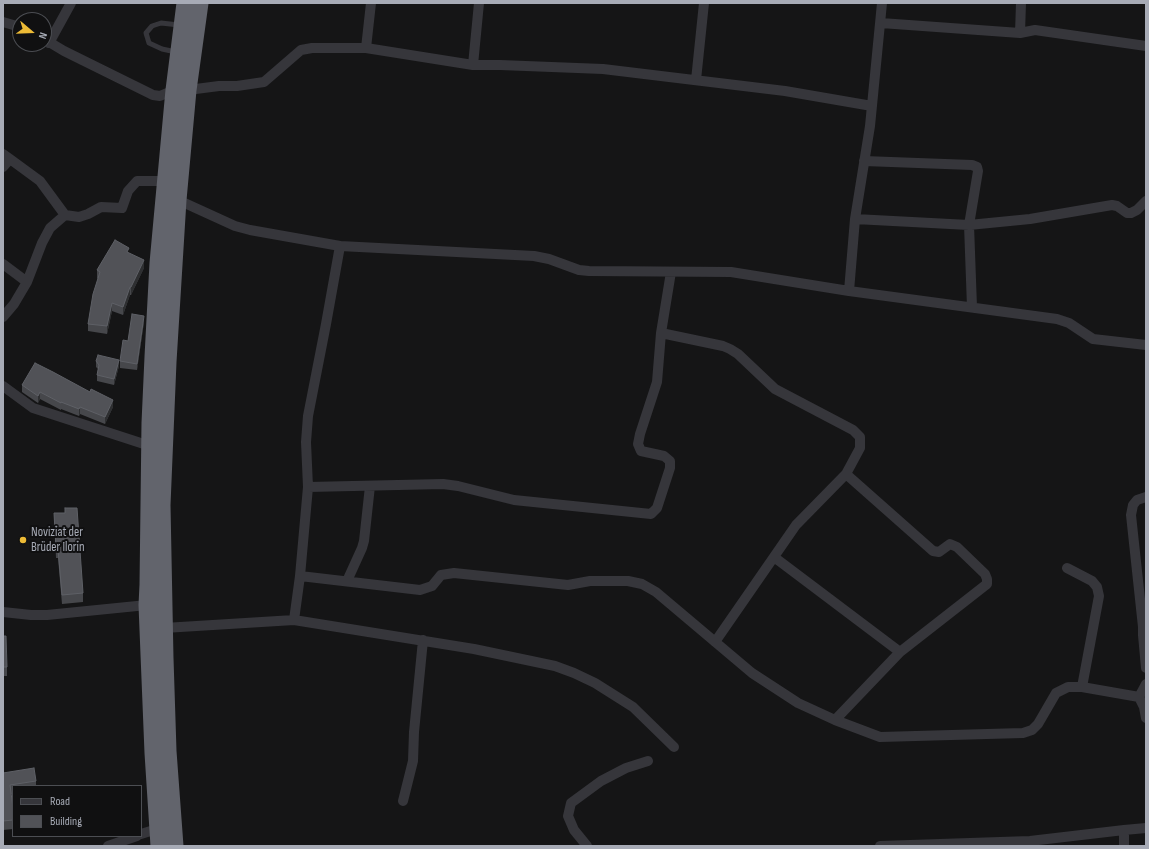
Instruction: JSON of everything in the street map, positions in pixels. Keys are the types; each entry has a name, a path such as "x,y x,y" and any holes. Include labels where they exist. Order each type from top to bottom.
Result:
{"highway":[{"path":"175,846 168,751 162,505 168,362 178,200 181,90 179,52 185,3"},
{"path":"159,846 152,753 147,605 152,357 155,331 158,263 166,181 181,90 200,3"}],"street":[{"path":"52,33 71,3"},
{"path":"366,48 371,3"},
{"path":"473,65 479,3"},
{"path":"696,80 704,3"},
{"path":"849,291 855,219 870,126 882,3"},
{"path":"1020,33 1021,3"},
{"path":"881,22 1020,33 1034,30 1146,46"},
{"path":"52,44 153,95 160,96 181,90 219,86 237,86 264,82 301,50 312,48 366,48 473,65 500,64 603,68 785,91 872,106"},
{"path":"3,167 7,156 40,181 65,215 79,217 101,207 122,208 128,192 137,181 166,181"},
{"path":"864,161 972,165 977,167 978,171 969,225 972,308"},
{"path":"178,200 234,226 340,246 534,256 549,259 579,270 589,271 731,272 849,291 1057,319 1069,323 1093,339 1146,345"},
{"path":"855,219 969,225 1030,219 1112,205 1117,206 1127,213 1131,213 1137,210 1146,201"},
{"path":"3,317 14,304 27,282 42,243 50,228 65,215"},
{"path":"294,620 300,576 308,487 306,442 308,416 340,246"},
{"path":"3,264 27,282"},
{"path":"308,487 443,484 458,486 514,500 650,514 657,508 670,468 670,461 664,456 641,451 638,444 656,382 661,333 671,272"},
{"path":"661,333 723,346 730,349 738,354 774,388 853,430 860,437 860,448 846,474 796,525 715,642"},
{"path":"3,386 33,408 150,446"},
{"path":"835,720 900,652 987,584 985,574 958,547 950,544 939,552 933,551 846,474"},
{"path":"347,581 364,541 370,486"},
{"path":"1146,497 1137,500 1133,505 1131,515 1145,625 1143,635 1146,668"},
{"path":"774,557 900,652"},
{"path":"1067,568 1092,581 1097,587 1100,596 1082,686"},
{"path":"300,576 420,590 432,586 441,575 454,573 568,584 628,581 642,584 656,592 752,673 791,699 835,720 880,737 1023,733 1032,730 1038,724 1056,693 1068,687 1082,686 1140,697"},
{"path":"3,612 47,615 147,605"},
{"path":"164,628 294,620 481,650 555,666 595,683 633,707 674,747"},
{"path":"403,802 413,761 414,732 423,640"},
{"path":"1146,684 1140,697 1146,718"},
{"path":"587,846 574,830 568,816 571,803 601,781 626,768 648,761"},
{"path":"887,846 1030,841 1146,828"},
{"path":"142,834 158,829"},
{"path":"1124,830 1124,846"},
{"path":"108,846 134,837"}],"lane":[{"path":"179,52 162,49 149,43 146,33 152,26 161,23 182,25"}],"building":[{"path":"115,240 129,248 127,252 144,260 130,287 123,307 112,303 107,326 88,324 93,294 100,272 97,270"},
{"path":"132,314 144,316 137,364 120,361 123,340 128,341"},
{"path":"98,355 119,360 114,379 97,375 99,365 96,361"},
{"path":"35,363 90,392 91,389 113,400 105,417 80,407 79,409 61,403 40,392 38,396 22,385"},
{"path":"65,508 77,508 83,593 62,595 58,549 56,549 54,513 65,513"},
{"path":"3,636 6,636 7,667 3,667"},
{"path":"34,768 36,781 10,785 12,820 3,821 3,773"}],"place":[{"name":"Noviziat der Brüder Ilorin","path":"23,540"}]}
